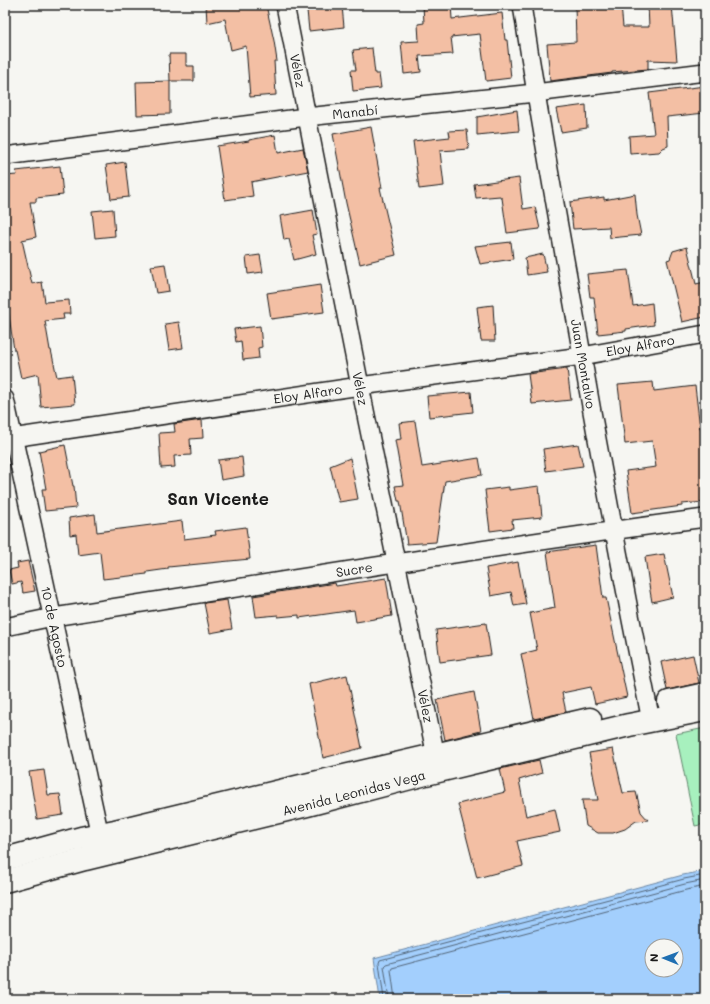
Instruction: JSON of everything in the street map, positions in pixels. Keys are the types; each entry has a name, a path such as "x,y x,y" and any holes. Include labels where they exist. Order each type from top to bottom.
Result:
{"highway":[{"name":"Avenida Leonidas Vega","path":"5,859 81,838 301,786 438,763 649,714 705,694"},
{"name":"Avenida Leonidas Vega","path":"649,714 705,710"},
{"name":"Avenida Leonidas Vega","path":"5,882 85,859 307,806 438,763"}],"street":[{"name":"Vélez","path":"285,5 360,386 438,763"},
{"name":"Juan Montalvo","path":"522,5 535,93 582,356 649,714"},
{"name":"Manabí","path":"5,156 306,117 535,93 705,72"},
{"name":"Eloy Alfaro","path":"9,439 360,386 582,356 705,334"},
{"name":"10 de Agosto","path":"5,399 9,439 53,617 104,855"},
{"name":"Sucre","path":"5,627 53,617 397,563 614,530 705,518"}],"green space":[{"path":"705,728 705,824 695,826 676,734"}],"water":[{"path":"705,871 705,999 380,999 374,958 683,875"}],"building":[{"path":"206,5 266,5 277,61 274,61 276,95 250,97 246,46 231,50 225,19 207,23"},
{"path":"423,5 451,5 452,19 502,13 505,40 507,40 511,78 486,81 480,34 451,37 453,54 419,56 421,72 404,74 401,42 419,41 418,24 424,23"},
{"path":"575,5 621,5 623,27 649,27 648,5 672,5 677,61 648,60 648,69 612,72 550,81 547,44 576,42"},
{"path":"342,6 344,27 309,31 307,10"},
{"path":"372,48 375,74 379,74 381,88 353,91 351,70 356,70 353,50"},
{"path":"169,54 186,54 186,66 194,66 194,81 170,81"},
{"path":"170,81 170,114 137,115 136,82"},
{"path":"705,86 705,113 667,117 668,146 659,152 630,154 629,136 654,134 649,93"},
{"path":"586,105 587,128 561,132 556,109"},
{"path":"517,110 519,131 477,135 477,117"},
{"path":"371,127 382,188 380,188 396,255 360,264 346,203 333,134"},
{"path":"467,130 469,149 440,151 444,186 419,189 413,141 450,137 449,131"},
{"path":"275,135 278,153 303,148 308,171 251,182 253,196 225,200 217,146"},
{"path":"125,162 129,197 111,199 106,165"},
{"path":"60,166 63,195 36,198 36,202 30,202 36,237 22,240 32,284 42,282 45,302 69,300 70,314 63,314 64,319 45,321 57,377 72,375 75,404 41,407 38,374 21,378 14,350 8,309 5,310 5,176 17,175 16,171"},
{"path":"519,178 523,209 535,207 540,229 507,233 502,198 500,196 476,198 474,184"},
{"path":"635,194 641,235 610,238 609,227 573,229 570,202 604,197 604,200"},
{"path":"113,209 115,236 95,238 92,211"},
{"path":"313,210 317,234 312,235 316,254 294,260 289,239 284,240 280,216"},
{"path":"511,242 513,259 480,264 475,246"},
{"path":"687,247 696,284 705,282 705,317 682,322 667,260 670,259 673,251"},
{"path":"543,254 547,272 527,275 525,258"},
{"path":"260,255 263,272 248,274 246,257"},
{"path":"165,264 169,291 156,293 151,266"},
{"path":"628,270 633,306 652,303 654,325 626,329 626,331 598,334 594,297 590,297 587,274"},
{"path":"320,285 324,312 271,319 267,293"},
{"path":"493,305 495,341 481,341 477,307"},
{"path":"179,322 183,348 169,350 165,324"},
{"path":"260,326 262,347 258,348 259,358 243,360 241,341 236,342 234,329"},
{"path":"567,369 571,400 532,404 528,374"},
{"path":"653,382 654,391 695,386 700,428 705,446 705,502 682,504 682,506 632,513 626,471 656,467 652,441 625,444 618,385"},
{"path":"471,392 473,412 429,417 427,396"},
{"path":"202,420 203,438 190,439 191,455 174,456 175,467 161,468 159,433 175,432 174,424"},
{"path":"415,421 422,467 479,458 482,475 445,481 436,542 407,544 400,501 398,501 395,486 403,485 395,440 401,439 399,423"},
{"path":"578,444 583,466 546,471 543,449"},
{"path":"65,445 74,486 76,508 45,511 42,489 46,489 39,451"},
{"path":"242,457 244,476 221,480 218,460"},
{"path":"350,458 358,499 339,502 330,466"},
{"path":"539,486 542,517 512,520 513,528 490,531 485,490 509,487 509,490"},
{"path":"95,514 97,532 182,521 184,539 216,535 215,531 246,527 250,559 168,567 168,569 147,572 147,574 103,579 100,552 78,555 76,534 70,535 69,518"},
{"path":"596,545 603,598 606,598 627,697 595,704 591,687 562,693 566,712 534,719 521,654 537,650 530,613 555,608 547,552"},
{"path":"664,554 673,597 652,602 645,557"},
{"path":"28,561 35,591 23,593 21,582 12,584 9,570 18,568 17,563"},
{"path":"518,562 526,604 514,606 511,592 491,596 486,568"},
{"path":"386,578 392,616 356,622 354,610 299,618 299,615 256,617 253,596 335,583 336,586"},
{"path":"227,600 232,629 210,633 204,603"},
{"path":"486,623 491,655 440,662 436,630"},
{"path":"693,655 699,683 667,690 661,662"},
{"path":"347,675 362,748 323,758 309,684"},
{"path":"474,692 481,731 445,740 437,700"},
{"path":"613,749 623,793 636,792 641,812 648,820 636,821 625,829 613,833 598,833 586,826 582,800 598,800 589,753"},
{"path":"539,760 542,773 519,780 526,816 555,809 560,832 517,841 523,866 477,878 458,804 505,792 500,769"},
{"path":"44,770 48,795 60,794 63,815 37,819 29,772"}],"district":[{"name":"San Vicente","path":"218,499"}]}
